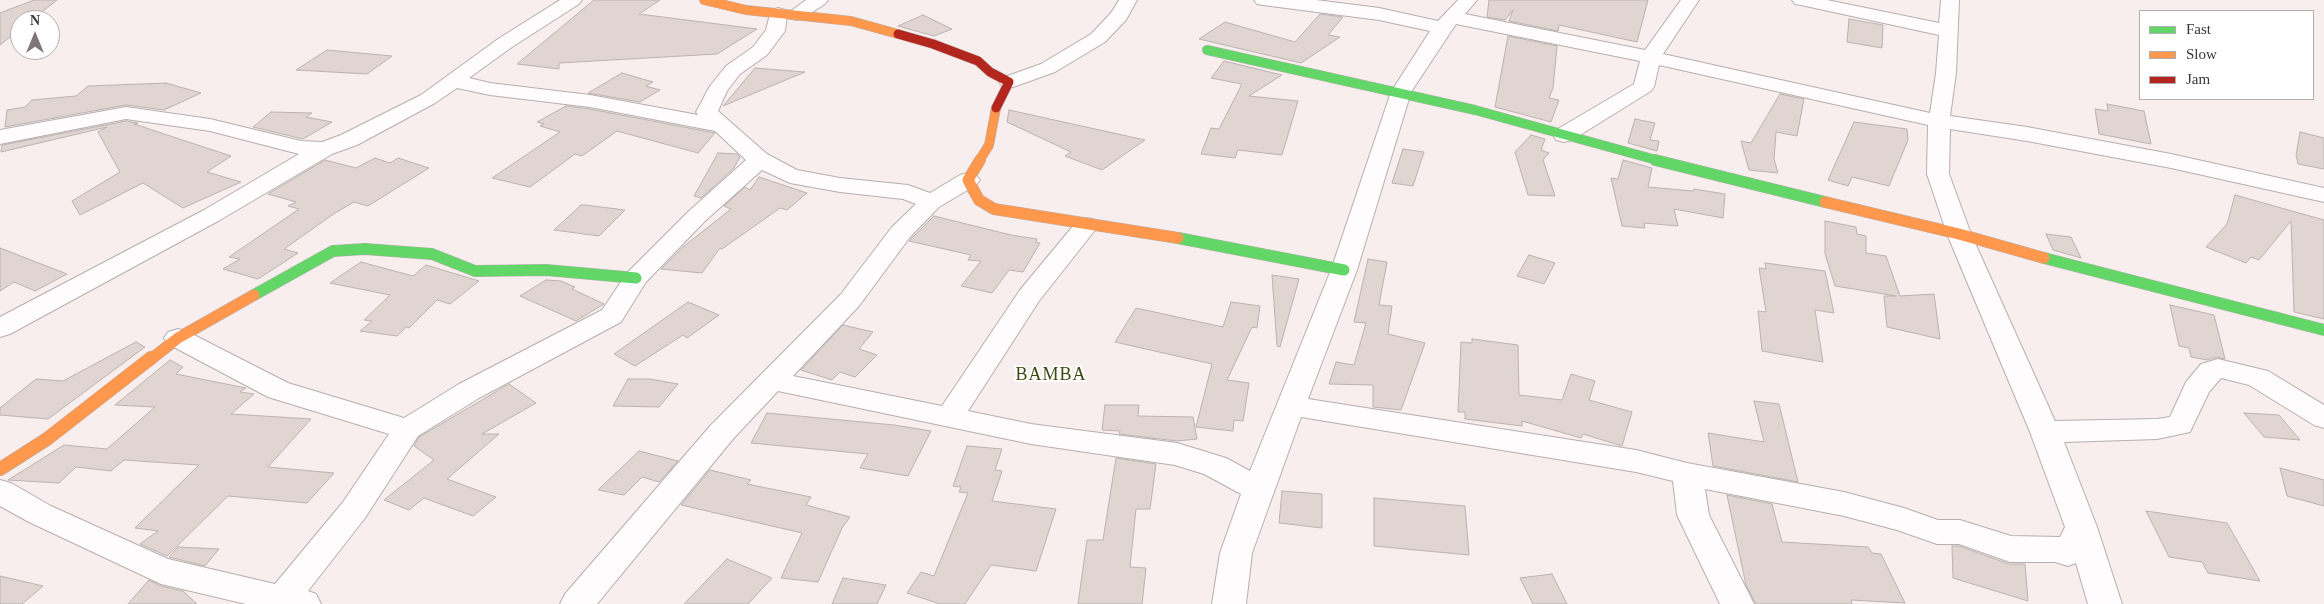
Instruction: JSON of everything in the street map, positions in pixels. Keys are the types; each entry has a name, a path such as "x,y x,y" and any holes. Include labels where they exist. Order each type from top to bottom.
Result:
{"street":[{"path":"0,328 212,215 324,149 349,140 428,99 505,44 573,0"},
{"path":"704,0 746,10 851,21 933,44 978,61 990,72 1009,82"},
{"path":"819,0 787,14 760,52 733,70 717,90 707,112 759,159 790,176 840,185 908,192 931,202"},
{"path":"577,604 722,432 850,300 901,232 931,202 968,180 989,145 997,103 1009,82 1048,68 1098,38 1119,16 1128,0"},
{"path":"1263,0 1370,13 1454,15 1939,121 2027,134 2171,161 2324,195"},
{"path":"1564,135 1644,86 1651,57 1662,38 1690,0"},
{"path":"1801,0 1949,32"},
{"path":"1950,0 1946,73 1939,121 1938,174 1959,234 2045,432 2081,527 2105,604"},
{"path":"1229,604 1236,553 1258,489 1344,270 1401,92 1454,15"},
{"path":"1207,50 1401,92 1672,165 1959,234 2072,266 2324,330"},
{"path":"454,81 590,102 724,126"},
{"path":"0,137 126,114 210,125 301,148 324,149"},
{"path":"0,491 40,514 161,571 294,601 408,428 469,391 612,316 636,278 697,216 747,173 759,159"},
{"path":"968,180 979,200 994,209 1182,239 1344,270"},
{"path":"948,417 1029,296 1087,225"},
{"path":"0,468 47,439 178,338 333,251 365,249 432,254 475,271 546,270 636,278"},
{"path":"178,338 278,390 408,428"},
{"path":"2045,432 2157,429 2180,425 2196,389 2212,371 2218,368 2258,378 2324,418"},
{"path":"772,381 1031,434 1177,454 1215,466 1258,489"},
{"path":"1292,406 1636,461 1687,474 1844,504 1904,520 1937,532 1960,532 2010,549 2058,549 2068,553 2081,527"},
{"path":"1687,474 1693,516 1737,604"}],"building":[{"path":"34,0 57,0 44,10 10,10 10,37 0,45 0,13"},
{"path":"594,0 660,0 639,14 757,29 717,54 559,63 559,69 517,64"},
{"path":"1489,0 1648,0 1637,42 1559,25 1558,31 1509,21 1513,10 1505,20 1487,17"},
{"path":"1320,14 1343,17 1328,35 1340,37 1301,63 1199,39 1225,22 1295,42"},
{"path":"923,15 952,29 934,36 898,26"},
{"path":"1849,19 1883,25 1882,48 1847,42"},
{"path":"1508,36 1557,46 1553,88 1549,98 1559,100 1551,122 1495,107"},
{"path":"327,50 392,56 367,74 296,70"},
{"path":"1224,61 1282,75 1249,96 1298,101 1282,155 1238,150 1235,158 1201,154 1211,128 1219,129 1242,84 1211,78"},
{"path":"755,68 805,72 723,106"},
{"path":"622,73 653,82 646,86 660,90 640,102 588,93"},
{"path":"166,83 201,93 164,110 126,105 5,127 7,110 25,107 32,100 76,96 88,86"},
{"path":"1780,94 1804,99 1797,136 1776,132 1774,159 1778,173 1749,170 1741,141 1751,143"},
{"path":"2107,104 2144,111 2151,144 2099,134 2095,109 2108,111"},
{"path":"566,106 715,133 698,153 617,131 582,156 575,154 530,187 492,178 560,132 540,126 544,124 537,122"},
{"path":"1009,110 1145,140 1102,170 1065,156 1071,152 1007,122"},
{"path":"271,112 312,113 306,117 332,122 303,139 253,127"},
{"path":"1635,119 1655,123 1650,140 1659,141 1657,151 1628,143"},
{"path":"126,121 138,123 134,124 231,156 207,172 241,182 183,208 143,183 80,215 72,201 120,172 98,132 107,127 1,152 2,145"},
{"path":"1854,122 1907,129 1908,140 1889,186 1852,177 1848,186 1828,180"},
{"path":"2300,132 2324,138 2324,169 2298,164 2296,155"},
{"path":"1531,135 1545,139 1541,150 1549,153 1543,160 1555,196 1528,195 1515,152"},
{"path":"1403,149 1424,152 1413,186 1392,183"},
{"path":"718,153 737,154 740,157 734,168 701,198 694,196"},
{"path":"375,158 390,163 398,158 429,168 368,206 354,202 335,213 284,249 298,253 258,279 223,269 240,259 229,257 299,209 288,206 296,202 268,194 325,160 356,168"},
{"path":"1623,160 1652,168 1648,187 1693,191 1694,189 1725,194 1723,218 1674,209 1678,226 1644,223 1645,228 1622,226 1611,178 1618,179"},
{"path":"759,177 807,193 787,210 780,208 722,249 720,248 702,273 661,269 683,247 731,209 724,206 745,187 750,190"},
{"path":"2235,195 2324,220 2324,319 2294,312 2291,221 2259,260 2251,257 2246,263 2206,247 2227,224"},
{"path":"581,205 625,210 599,236 554,230"},
{"path":"934,216 1011,235 1037,239 1036,242 1040,243 1023,272 1009,270 992,293 961,286 981,261 968,260 971,255 909,241"},
{"path":"1825,221 1856,227 1857,234 1866,236 1866,253 1886,256 1900,296 1934,294 1940,339 1887,327 1884,296 1896,296 1835,286 1825,254"},
{"path":"2046,234 2071,237 2081,258 2053,250"},
{"path":"0,248 67,274 35,291 14,282 0,291"},
{"path":"1529,255 1555,263 1544,284 1517,276"},
{"path":"1368,259 1387,262 1379,305 1392,306 1388,334 1425,343 1401,410 1373,407 1373,385 1329,384 1336,362 1354,365 1366,323 1354,322"},
{"path":"361,262 413,276 426,265 479,281 450,304 437,300 409,328 406,327 397,336 360,331 372,321 364,320 390,295 330,283"},
{"path":"1765,263 1825,271 1834,313 1815,310 1823,362 1762,351 1758,311 1766,312 1759,268 1766,269"},
{"path":"1272,275 1299,279 1280,347 1277,346"},
{"path":"546,280 561,281 575,287 572,289 604,304 576,321 520,296"},
{"path":"688,302 719,315 687,338 683,335 635,366 614,354"},
{"path":"1231,302 1260,306 1257,328 1252,327 1227,380 1249,383 1243,421 1234,420 1233,431 1196,427 1212,364 1115,342 1136,308 1223,327"},
{"path":"2170,305 2214,315 2225,359 2217,357 2207,360 2191,357 2189,348 2179,346"},
{"path":"843,325 873,332 859,349 877,355 855,377 840,372 832,380 801,370"},
{"path":"1472,339 1518,345 1519,395 1562,400 1571,374 1595,381 1589,400 1632,412 1622,446 1583,434 1581,438 1522,421 1522,426 1465,419 1465,412 1458,412 1461,342 1472,343"},
{"path":"136,342 145,347 48,419 0,415 0,408 36,379 63,381"},
{"path":"170,360 183,367 176,374 246,388 240,392 254,394 231,414 311,419 268,467 334,473 307,503 228,496 167,556 140,544 158,531 135,528 199,465 124,460 111,471 76,467 59,483 8,480 64,445 107,449 155,407 115,405"},
{"path":"628,379 650,379 678,384 659,407 613,406"},
{"path":"509,384 536,403 482,434 499,434 447,479 496,497 473,516 424,498 409,510 384,500 434,460 414,446 419,437"},
{"path":"1754,401 1779,404 1798,482 1713,466 1708,433 1764,442"},
{"path":"1105,405 1139,405 1138,416 1193,417 1197,439 1177,441 1119,434 1120,431 1102,430"},
{"path":"767,413 894,425 931,431 908,476 860,468 868,454 751,443"},
{"path":"2244,413 2279,415 2300,440 2264,437"},
{"path":"967,446 1002,449 995,470 1002,471 992,501 1056,509 1036,571 991,565 965,604 940,604 907,593 921,572 934,576 968,493 959,492 961,487 953,486"},
{"path":"639,451 678,461 659,482 642,477 624,495 598,490"},
{"path":"1116,458 1156,464 1150,509 1136,509 1130,567 1146,568 1142,604 1078,604 1087,540 1103,540"},
{"path":"2280,468 2324,480 2324,506 2287,496"},
{"path":"710,470 751,480 747,484 811,497 806,505 850,517 842,528 818,582 781,578 802,533 681,505"},
{"path":"1282,491 1322,494 1322,528 1279,523"},
{"path":"1727,495 1772,504 1782,542 1868,547 1872,553 1881,554 1905,603 1851,600 1852,604 1756,604 1746,585"},
{"path":"1374,498 1465,506 1469,555 1374,546"},
{"path":"2146,511 2227,523 2260,581 2208,573 2202,562 2169,557"},
{"path":"1952,546 1959,546 2009,564 2025,564 2028,601 1953,578"},
{"path":"178,547 219,549 205,566 169,557"},
{"path":"727,559 772,578 748,604 684,604"},
{"path":"1552,574 1567,604 1533,604 1520,578"},
{"path":"0,576 43,586 22,604 0,604"},
{"path":"843,578 886,585 877,604 832,604"},
{"path":"149,580 161,586 183,591 197,604 128,604"}],"traffic: fast":[{"path":"1207,50 1475,110 1673,165 1825,202"},
{"path":"1178,238 1344,270"},
{"path":"254,295 333,251 365,249 432,254 475,271 546,270 636,278"},
{"path":"2044,258 2324,330"}],"traffic: slow":[{"path":"704,0 746,10 851,21 898,34"},
{"path":"996,108 989,145 968,180 979,200 994,209 1178,238"},
{"path":"1825,202 1959,234 2044,258"},
{"path":"0,469 47,439 178,338 254,295"}],"traffic: jam":[{"path":"898,34 933,44 978,61 990,72 1009,82 996,108"}],"district":[{"name":"BAMBA","path":"1051,375"}]}
